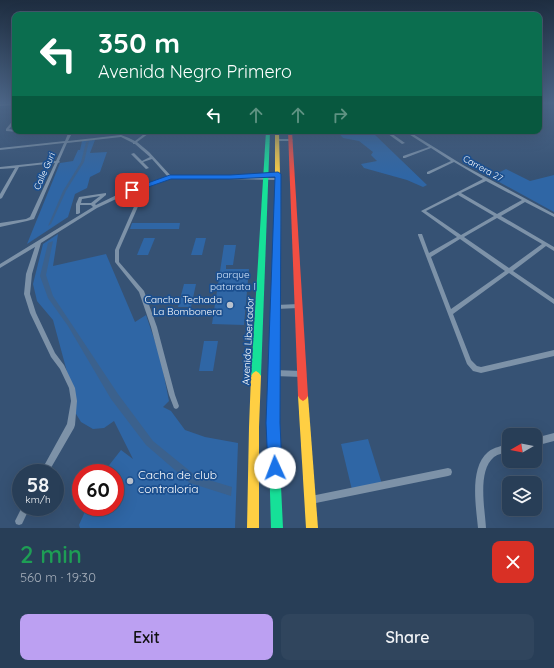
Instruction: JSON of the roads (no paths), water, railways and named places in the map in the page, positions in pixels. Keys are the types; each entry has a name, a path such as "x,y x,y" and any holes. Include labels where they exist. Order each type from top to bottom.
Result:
{"main road":[{"name":"Avenida Libertador","path":"253,528 254,427 268,134"},
{"path":"277,134 278,177 273,423 277,528"},
{"path":"290,134 302,374 312,528"}],"street":[{"name":"Calle Guri","path":"0,224 32,218 70,134"},
{"path":"134,143 146,134"},
{"path":"390,134 403,143"},
{"name":"Carrera 27","path":"411,134 454,161 554,216"},
{"path":"0,149 121,136 134,143 170,177"},
{"path":"277,140 291,140"},
{"path":"404,157 431,147"},
{"path":"134,154 147,168"},
{"path":"141,162 151,158"},
{"path":"428,173 454,161"},
{"path":"0,168 58,162"},
{"path":"0,198 18,166"},
{"path":"78,204 93,205 170,177 278,177"},
{"path":"486,179 423,211 554,302"},
{"path":"132,190 137,197 138,202 117,250 117,262 141,291 154,327 176,406"},
{"path":"458,193 554,249"},
{"path":"0,266 39,242 93,205 105,194 80,198 78,213"},
{"path":"93,205 95,196"},
{"path":"428,256 525,200"},
{"path":"420,235 469,362 475,369 481,370 554,353"},
{"path":"39,242 29,274 27,294 33,312 53,355 62,367 72,388 74,401 70,425 49,464"},
{"path":"450,313 546,244"},
{"path":"276,307 299,306"},
{"path":"274,373 302,374"},
{"path":"542,440 554,437"},
{"path":"482,528 479,494 482,468 488,457 495,452 502,450"},
{"path":"311,500 448,472"},
{"path":"19,521 22,516"}],"place":[{"name":"Cancha Techada La Bombonera","path":"230,305"},
{"name":"Cacha de club contraloria","path":"130,481"}],"park label":[{"name":"parque patarata I","path":"233,280"}]}
